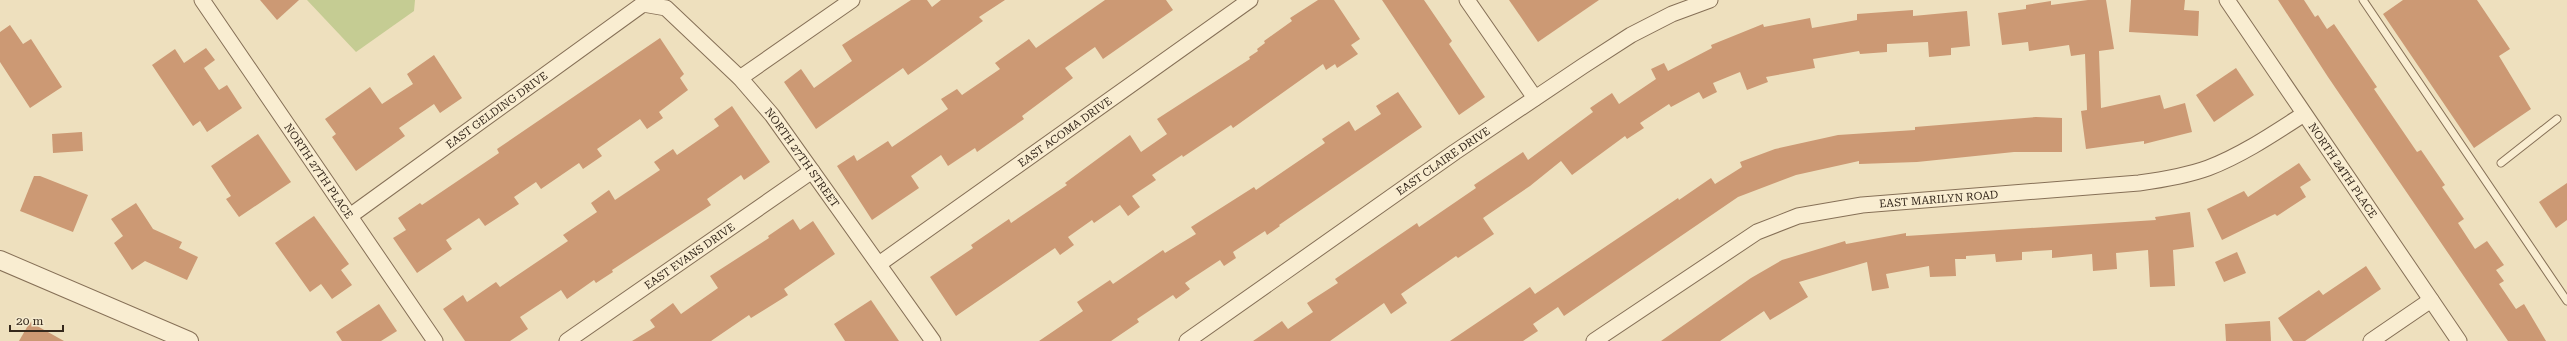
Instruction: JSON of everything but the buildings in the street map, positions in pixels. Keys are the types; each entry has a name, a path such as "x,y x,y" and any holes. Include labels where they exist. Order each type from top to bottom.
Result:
{"street":[{"name":"NORTH 27TH PLACE","path":"202,0 435,341"},
{"path":"740,78 852,0"},
{"name":"EAST ACOMA DRIVE","path":"879,264 1250,0"},
{"path":"1467,0 1535,98"},
{"name":"EAST CLAIRE DRIVE","path":"1187,341 1535,98 1631,35 1672,14 1710,0"},
{"name":"NORTH 24TH PLACE","path":"2227,0 2459,341"},
{"name":"EAST GELDING DRIVE","path":"350,216 643,4"},
{"name":"NORTH 27TH STREET","path":"643,4 666,8 740,78 772,115 933,341"},
{"name":"EAST MARILYN ROAD","path":"1594,341 1757,232 1798,216 1862,205 2139,183 2166,179 2207,168 2240,153 2304,114"},
{"name":"EAST EVANS DRIVE","path":"567,341 812,171"},
{"path":"0,260 189,341"},
{"path":"2372,341 2431,300"}],"lane":[{"path":"2363,0 2567,301"},
{"path":"2501,163 2557,119"}],"green space":[{"path":"307,0 415,0 414,11 356,52"}]}
